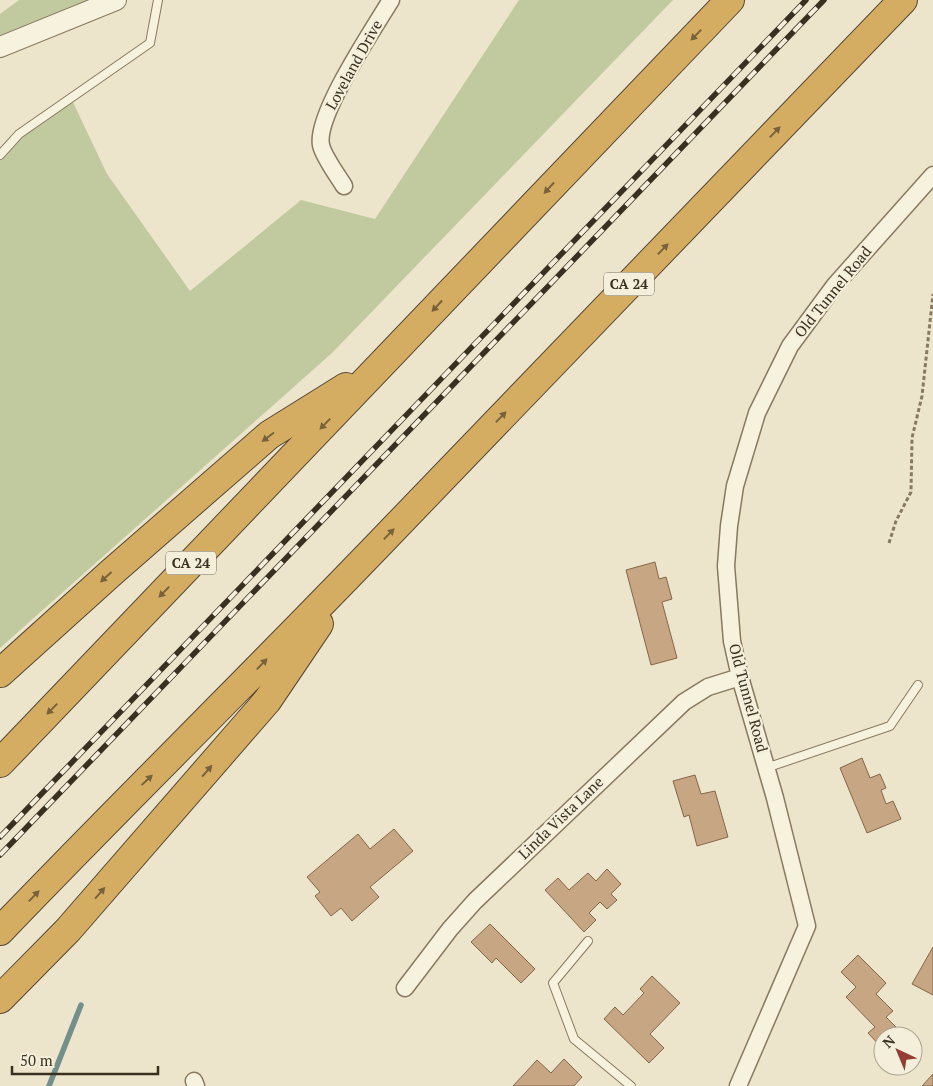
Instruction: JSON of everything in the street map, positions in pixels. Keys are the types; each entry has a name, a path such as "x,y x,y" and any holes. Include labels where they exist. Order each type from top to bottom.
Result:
{"highway":[{"name":"CA 24","path":"0,763 730,0"},
{"name":"CA 24","path":"0,931 132,794 169,759 355,569 903,0"},
{"path":"0,674 105,577 269,435 383,364"},
{"path":"0,999 68,930 267,702 355,569"},
{"path":"0,1019 68,930"}],"street":[{"path":"0,48 116,0"},
{"name":"Loveland Drive","path":"344,186 321,145 326,118 334,96 391,0"},
{"name":"Old Tunnel Road","path":"738,1086 807,926 740,677 728,604 726,566 735,486 757,413 790,346 812,313 933,175"},
{"name":"Linda Vista Lane","path":"406,988 450,929 475,900 684,702 708,687 740,677"}],"lane":[{"path":"0,155 20,134 150,43 158,0"},
{"path":"766,768 890,726 918,685"},
{"path":"588,941 553,983 574,1039 631,1086"}],"path":[{"path":"889,543 896,521 911,492 912,438 922,396 933,294"}],"green space":[{"path":"19,0 116,0 0,47 0,14"},
{"path":"519,0 673,0 332,353 0,648 0,155 19,134 71,98 107,174 190,291 301,200 375,219"}],"building":[{"path":"655,562 659,579 666,577 672,599 662,602 677,658 651,665 626,570"},
{"path":"862,758 870,778 880,774 886,788 881,790 886,804 893,801 901,819 867,833 840,768"},
{"path":"695,775 701,794 715,791 728,837 697,846 689,815 684,817 673,781"},
{"path":"394,829 413,851 370,887 379,897 352,921 341,908 331,916 315,896 320,892 307,877 358,834 370,849"},
{"path":"607,869 621,884 611,894 617,900 607,909 600,902 589,913 596,920 584,932 545,890 558,878 569,890 588,873 596,881"},
{"path":"490,924 535,969 521,983 496,958 492,963 471,942"},
{"path":"933,947 933,995 912,984"},
{"path":"858,955 886,983 876,994 893,1011 886,1017 895,1026 874,1026 846,997 856,987 841,972"},
{"path":"652,976 680,1003 650,1034 664,1048 649,1063 604,1019 615,1007 623,1015 644,993 640,989"},
{"path":"873,1029 873,1038 868,1033"},
{"path":"564,1059 582,1077 574,1086 513,1086 537,1060 551,1073"},
{"path":"933,1074 933,1086 922,1086"}],"waterway":[{"path":"49,1086 81,1005"}],"railway":[{"path":"0,837 806,0"},
{"path":"0,855 824,0"}]}
